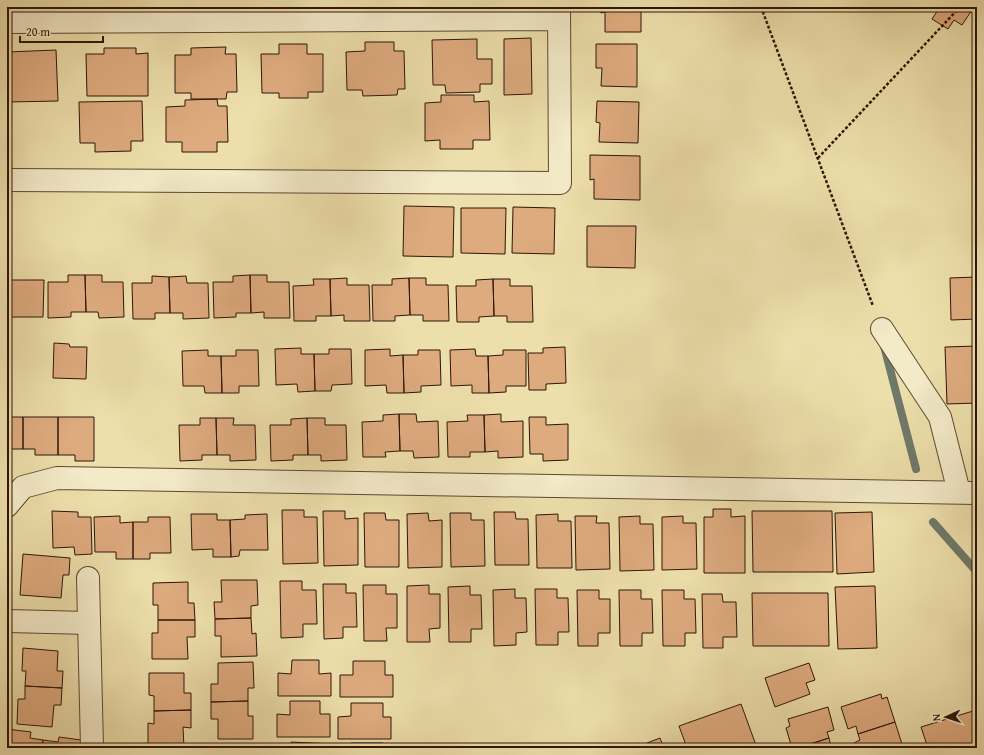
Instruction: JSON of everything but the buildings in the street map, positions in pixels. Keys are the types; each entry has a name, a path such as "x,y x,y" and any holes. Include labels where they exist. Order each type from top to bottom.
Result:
{"street":[{"path":"7,22 559,13 560,183 7,180"},
{"path":"7,506 23,487 57,478 968,492 940,417 882,329"},
{"path":"88,578 92,748"},
{"path":"7,621 89,623"}],"path":[{"path":"761,7 882,329"},
{"path":"818,158 960,7"}],"waterway":[{"path":"884,346 916,469"},
{"path":"933,522 977,572"}]}
